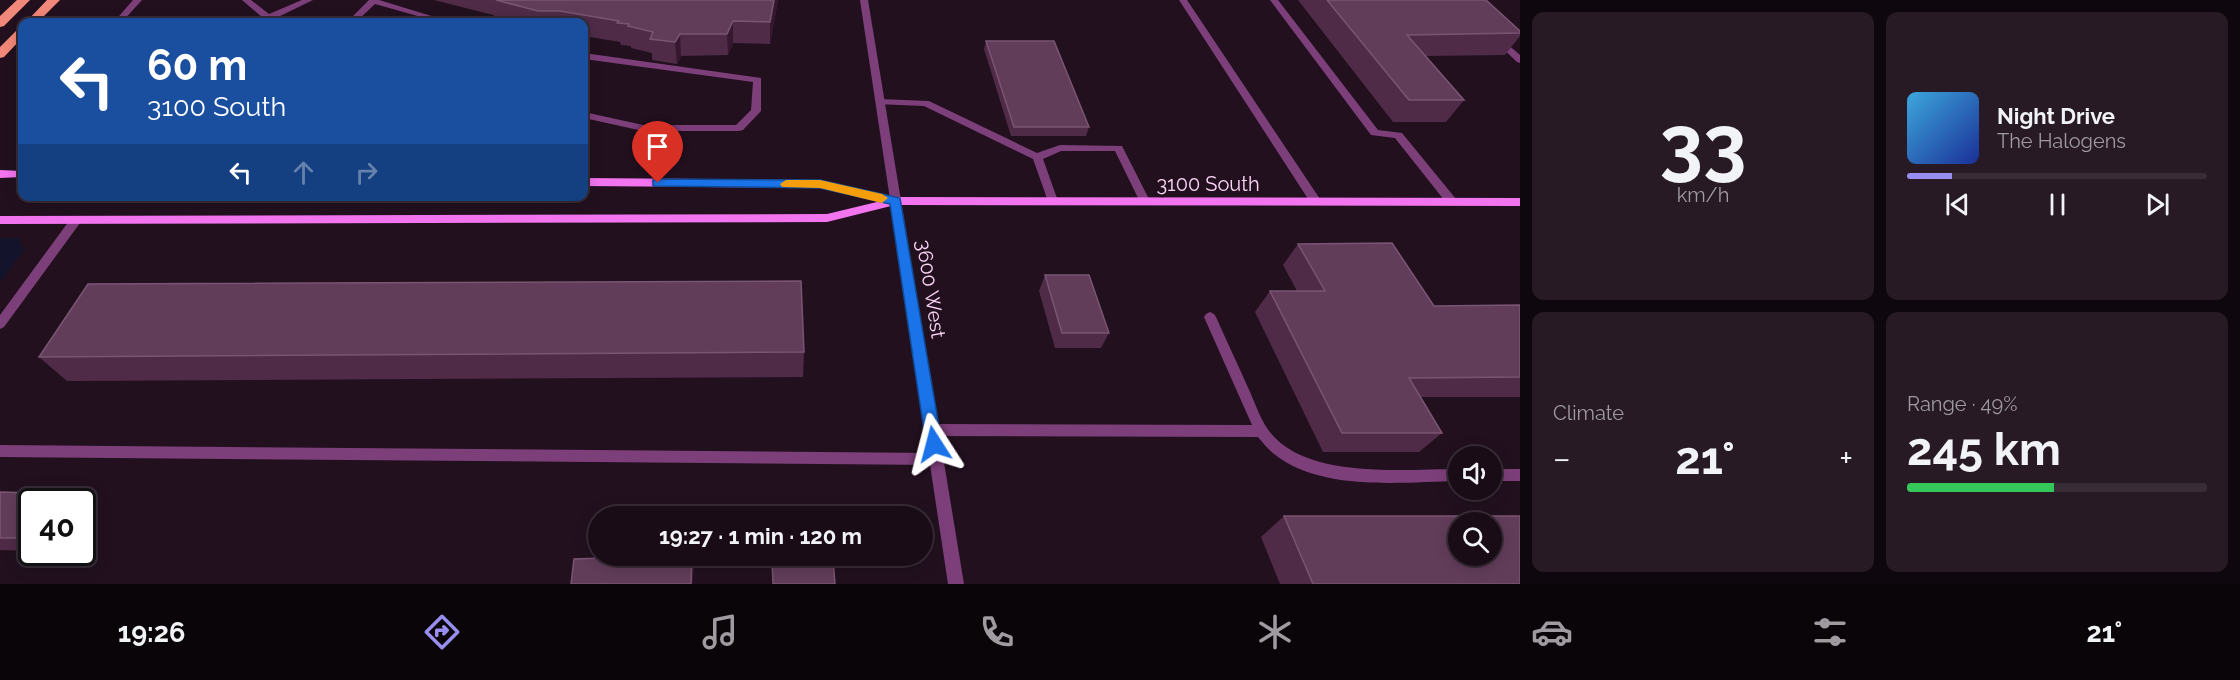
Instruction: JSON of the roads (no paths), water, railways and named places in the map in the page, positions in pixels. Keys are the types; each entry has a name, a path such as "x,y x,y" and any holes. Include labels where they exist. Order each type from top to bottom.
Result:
{"highway":[{"path":"0,23 24,0"},
{"path":"36,18 54,0"},
{"path":"0,54 18,36"}],"main road":[{"path":"0,174 18,174"},
{"name":"3100 South","path":"588,182 820,184 896,201 1520,202"},
{"name":"3100 South","path":"0,220 827,218 896,201"}],"street":[{"path":"122,18 138,0"},
{"path":"246,0 265,18"},
{"path":"271,18 309,0"},
{"path":"355,18 372,0 433,18"},
{"name":"3600 West","path":"864,0 956,584"},
{"path":"1183,0 1316,202"},
{"path":"1274,0 1375,133 1398,135 1452,202"},
{"path":"1489,30 1520,60"},
{"path":"588,57 758,81 756,111 739,128 643,128 588,117"},
{"path":"879,102 926,103 1037,157 1053,201"},
{"path":"1037,157 1060,148 1118,148 1144,201"},
{"path":"0,324 76,220"},
{"path":"1210,317 1261,431 1280,450 1307,464 1334,473 1448,475"},
{"path":"932,430 1261,431"},
{"path":"0,451 936,459"},
{"path":"1502,475 1520,475"}]}
